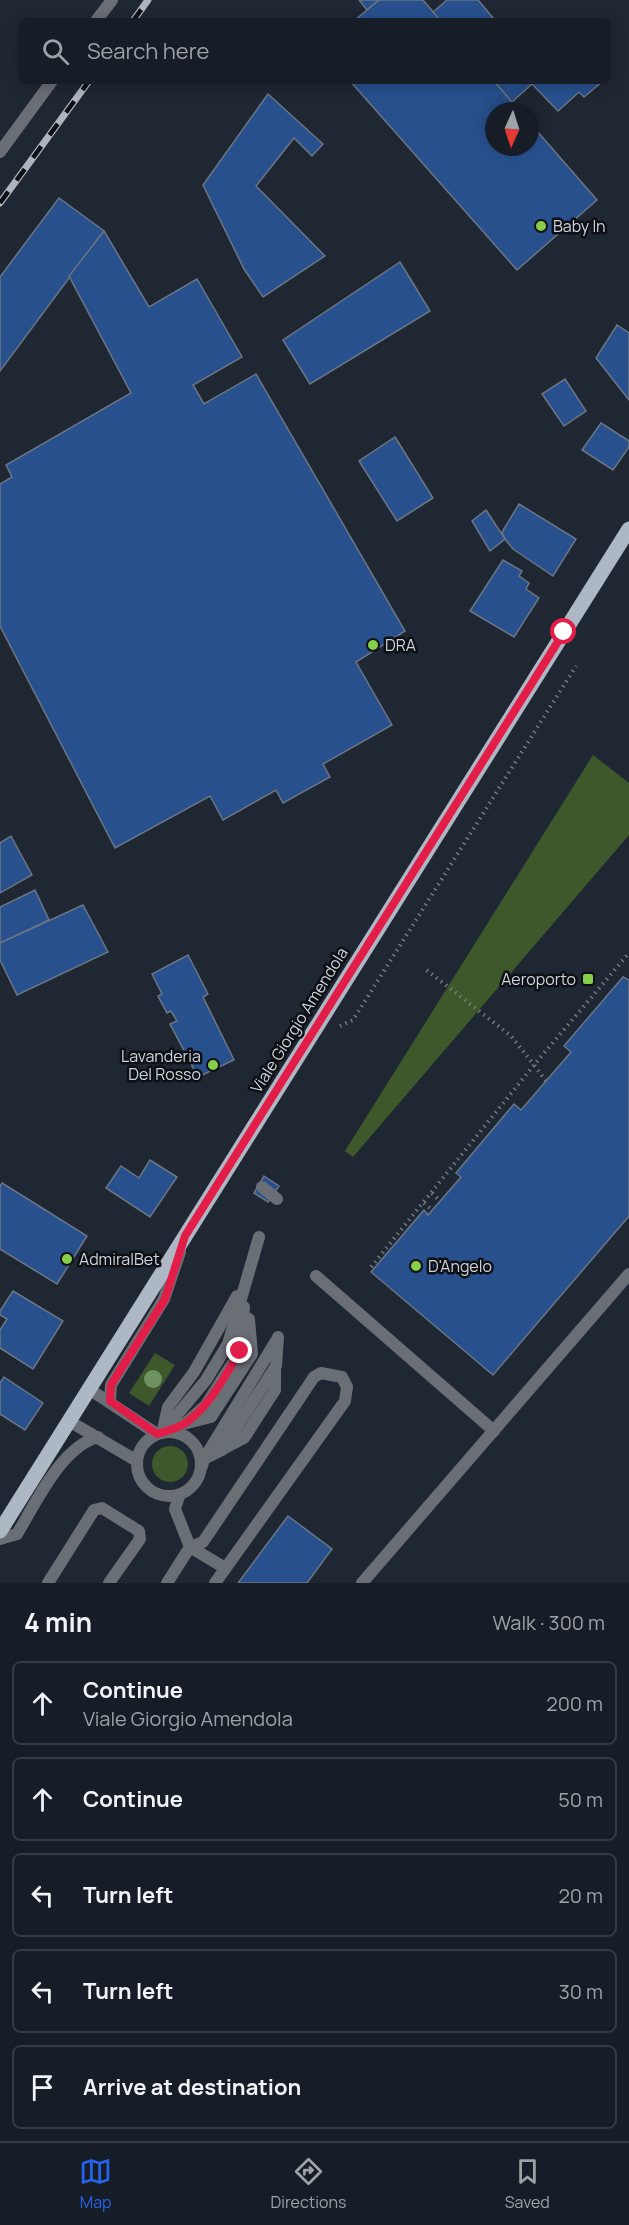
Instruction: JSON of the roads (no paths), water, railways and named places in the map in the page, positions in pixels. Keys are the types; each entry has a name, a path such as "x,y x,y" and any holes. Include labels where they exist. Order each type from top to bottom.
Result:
{"main road":[{"name":"Viale Giorgio Amendola","path":"0,1531 629,529"}],"lane":[{"path":"98,18 112,0"},
{"path":"0,152 50,84"},
{"path":"262,1187 277,1198"},
{"path":"110,1401 111,1385 165,1299 185,1236"},
{"path":"159,1433 168,1407 194,1372 246,1279 259,1237"},
{"path":"362,1583 629,1274"},
{"path":"316,1276 494,1431"},
{"path":"203,1463 222,1450 276,1366 278,1337 203,1463 194,1485 179,1496 161,1496 145,1486 140,1479 137,1461 144,1444 159,1433 186,1423 206,1405 240,1351 246,1279"},
{"path":"167,1583 190,1547 203,1542 314,1377 321,1373 342,1377 347,1387 345,1401 215,1583"},
{"path":"89,1389 159,1433 172,1432 191,1440 203,1463"},
{"path":"69,1420 137,1461"},
{"path":"0,1539 17,1534 61,1462 86,1440 98,1437"},
{"path":"179,1496 175,1509 190,1547 225,1568"},
{"path":"48,1583 94,1510 102,1508 140,1531 140,1539 109,1583"}],"railway":[{"path":"135,18 148,0"},
{"path":"0,203 87,84"}],"place":[{"name":"Baby In","path":"541,226"},
{"name":"DRA","path":"373,645"},
{"name":"Aeroporto","path":"588,979"},
{"name":"Lavanderia Del Rosso","path":"213,1065"},
{"name":"AdmiralBet","path":"67,1259"},
{"name":"D'Angelo","path":"416,1266"}]}
